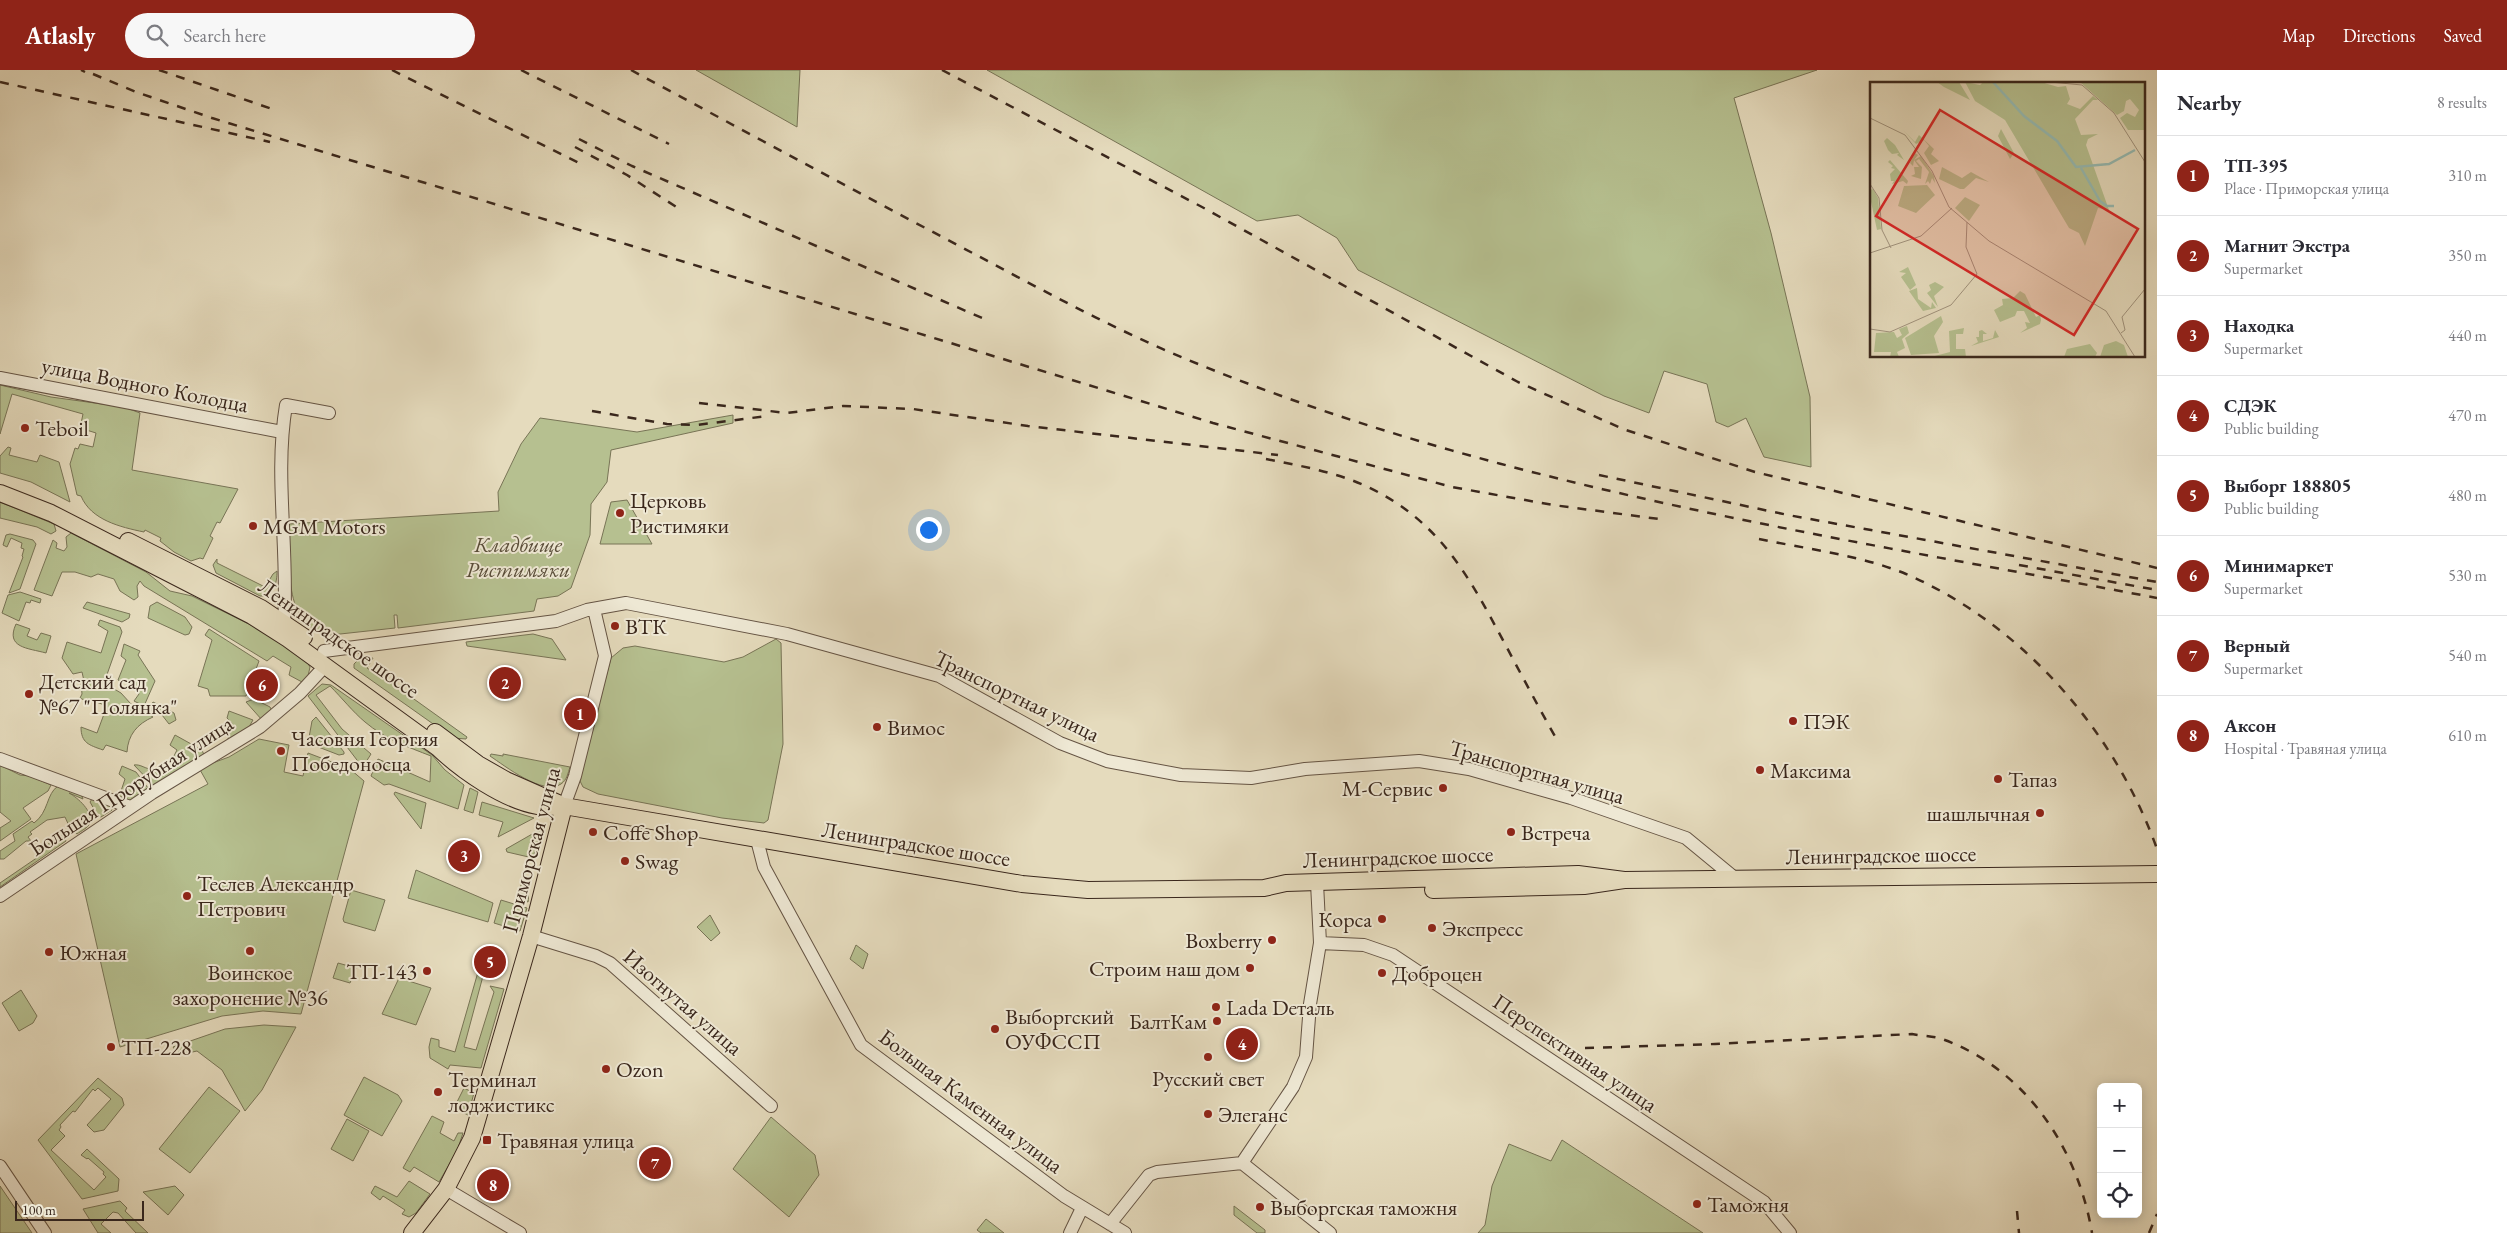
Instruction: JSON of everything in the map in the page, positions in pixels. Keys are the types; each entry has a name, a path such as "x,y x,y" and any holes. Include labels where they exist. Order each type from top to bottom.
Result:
{"main road":[{"name":"Ленинградское шоссе","path":"0,482 27,490 200,576 284,623 325,659"},
{"name":"Ленинградское шоссе","path":"0,493 43,509 231,606 325,659 478,764 506,780 564,806 1022,884 1088,890 1264,888 1286,894 1317,888 1584,886 1624,880 2157,874"},
{"name":"Приморская улица","path":"412,1233 446,1189 472,1138 530,936 564,806"}],"street":[{"name":"улица Водного Колодца","path":"0,378 282,432"},
{"path":"284,623 287,588 282,432 286,405 329,413"},
{"name":"Транспортная улица","path":"325,659 556,621 594,609 626,603 787,634 939,676 1060,743 1107,761 1181,774 1251,778 1305,769 1418,761 1469,769 1571,798 1686,838 1737,880"},
{"name":"Приморская улица","path":"564,806 575,776 606,656 594,609"},
{"name":"Большая Прорубная улица","path":"0,896 130,807 260,727 300,693 325,659"},
{"path":"0,759 130,807"},
{"name":"Большая Каменная улица","path":"757,840 764,866 861,1045 1082,1208 1124,1233"},
{"path":"1242,1163 1298,1078 1306,1057 1310,1004 1320,943 1317,888"},
{"name":"Изогнутая улица","path":"530,936 601,958 610,963 771,1106"},
{"name":"Перспективная улица","path":"1320,943 1364,945 1393,955 1764,1202 1790,1233"},
{"path":"1110,1224 1149,1175 1157,1172 1242,1163 1330,1233"},
{"path":"0,1166 45,1233"},
{"path":"446,1189 520,1233"},
{"path":"1070,1233 1082,1208"}],"green space":[{"path":"696,70 800,70 797,127"},
{"path":"987,70 1817,70 1734,98 1771,233 1810,397 1811,467 1764,457 1746,418 1728,427 1716,422 1707,384 1664,371 1649,413 1604,396 1358,270 1337,238 1298,215 1257,221"},
{"path":"0,385 51,397 124,407 140,413 132,470 238,489 220,523 217,522 210,536 213,538 203,559 191,561 174,552 160,541 161,538 145,530 144,532 116,525 99,517 81,496 77,495 70,464 75,448 78,449 80,444 93,447 96,433 80,428 83,414 12,394 0,434"},
{"name":"Кладбище Ристимяки","path":"733,415 733,423 611,450 607,482 591,504 590,535 571,588 558,596 537,599 534,611 398,628 397,615 394,615 395,628 331,635 315,629 303,620 296,606 290,574 289,524 499,511 498,492 521,444 540,418 637,432"},
{"path":"8,447 11,448 9,455 37,462 40,455 59,462 70,502 31,482 0,473 0,456"},
{"path":"627,500 652,544 600,544 611,502"},
{"path":"0,502 54,524 56,531 51,534 37,527 0,518"},
{"path":"71,533 146,572 170,591 192,596 265,632 307,662 310,667 308,676 302,682 289,675 291,667 273,656 267,661 144,586 140,581 137,586 138,597 134,600 120,591 114,579 98,574 91,577 75,572 62,572 52,596 34,590 53,540 57,543 56,548 64,551 67,547 66,537"},
{"path":"10,534 33,540 36,544 20,589 9,593 23,557 24,549 21,548 22,543 11,538 7,547 3,545 6,535"},
{"path":"217,559 217,563 265,587 277,571 272,592 265,596 260,596 216,573 213,565"},
{"path":"20,592 41,599 40,603 31,600 30,603 26,602 19,621 2,613 8,595"},
{"path":"87,602 130,614 129,618 122,622 83,608"},
{"path":"157,602 185,617 192,627 189,634 185,635 148,618 150,606"},
{"path":"100,620 120,627 122,632 104,683 121,693 131,704 153,717 142,723 131,735 127,752 106,745 103,750 90,745 84,740 81,727 97,733 107,706 91,700 90,703 80,698 82,694 81,682 84,681 82,672 73,674 62,658 67,642 101,653 108,631 98,625"},
{"path":"16,624 30,629 27,636 37,640 41,633 51,636 46,653 20,646 14,638 13,632"},
{"path":"209,629 259,661 246,696 210,696 208,689 198,686 212,640 205,635"},
{"path":"533,634 552,639 566,660 467,646 466,642"},
{"path":"776,639 781,643 783,744 768,820 764,823 722,818 598,794 583,787 579,779 611,658 623,648 635,646 724,662 743,657"},
{"path":"124,644 140,651 138,655 155,681 144,706 134,701 139,694 135,686 118,680 126,660 121,656"},
{"path":"373,658 367,668 372,669 467,737 466,739 453,738 354,668 354,664 358,660"},
{"path":"322,684 331,685 432,755 445,770 464,785 458,809 389,784 384,785 371,776 378,759 430,782 431,756 397,742 373,728 356,714 330,686 316,695 342,729 371,754 366,762 360,764 308,696"},
{"path":"254,699 270,707 272,711 262,720 246,702"},
{"path":"153,702 174,713 176,720 169,724 162,715 149,709"},
{"path":"229,711 253,720 249,727 228,739 232,723 227,718"},
{"path":"316,717 344,754 339,755 308,743 312,721"},
{"path":"175,735 202,750 204,755 153,785 134,765 155,769 167,765 177,750 170,745"},
{"path":"259,739 289,745 284,772 303,776 308,753 350,769 364,781 301,1014 263,1011 222,1016 120,1047 76,854 208,784 199,768 229,757"},
{"path":"491,754 503,756 503,754 570,767 566,778 561,784 553,787 544,786 514,772 490,756"},
{"path":"0,765 20,775 30,776 51,785 48,791 23,808 31,819 0,841 0,828 11,821 0,812"},
{"path":"122,766 136,772 148,788 130,800 119,797 125,779 119,774"},
{"path":"58,786 80,792 83,799 69,793 87,810 90,818 89,825 77,834 70,828 65,817 47,820 30,832 32,834 28,837 31,841 26,841 4,859 0,859 0,851 15,841 13,834 32,821 34,823 39,819 51,794"},
{"path":"470,788 478,792 473,813 464,810"},
{"path":"395,792 426,803 421,829 394,794"},
{"path":"92,799 111,806 112,810 101,817 98,816 90,802"},
{"path":"482,802 534,818 498,837 503,822 479,815"},
{"path":"541,829 533,858 507,852 506,849"},
{"path":"63,834 66,841 0,887 0,883 41,855 38,851"},
{"path":"416,870 493,903 488,922 408,898"},
{"path":"522,881 527,882 528,902 518,898"},
{"path":"351,890 385,900 375,931 344,922 343,919"},
{"path":"501,900 527,908 520,931 494,923"},
{"path":"710,915 720,933 711,941 697,927"},
{"path":"856,945 868,954 863,969 850,959"},
{"path":"338,963 356,968 350,983 333,978"},
{"path":"478,972 483,976 464,1047 476,1050 494,992 490,986 504,989 481,1068 450,1065 448,1069 430,1058 429,1047 431,1038 439,1040 439,1047 455,1052"},
{"path":"399,978 431,988 416,1025 382,1014"},
{"path":"21,990 37,1016 33,1023 19,1031 2,1003"},
{"path":"264,1025 296,1027 262,1090 245,1111 222,1070 197,1051 179,1055 173,1047 225,1029"},
{"path":"364,1077 398,1095 402,1101 382,1136 344,1115"},
{"path":"98,1078 122,1098 124,1105 104,1130 94,1132 87,1125 111,1099 98,1088 95,1091 93,1089 75,1112 73,1111 60,1125 59,1130 65,1136 51,1150 94,1190 106,1177 103,1174 104,1172 88,1158 81,1155 87,1149 119,1179 118,1191 82,1199 38,1140"},
{"path":"209,1087 240,1111 190,1173 159,1149"},
{"path":"464,1088 474,1093 468,1115 454,1108"},
{"path":"432,1116 444,1122 440,1133 454,1141 458,1133 463,1133 457,1151 439,1182 414,1167 410,1172 403,1168"},
{"path":"771,1117 815,1155 819,1175 789,1217 733,1169"},
{"path":"347,1119 369,1131 353,1161 331,1149"},
{"path":"1562,1140 1703,1233 1478,1233 1485,1225 1492,1186 1509,1144 1551,1161"},
{"path":"409,1181 430,1194 416,1213 409,1217 402,1214 405,1210 383,1196 380,1200 371,1193 375,1186 397,1197"},
{"path":"0,1186 32,1233 0,1233"},
{"path":"175,1186 184,1195 168,1215 143,1192"},
{"path":"120,1201 127,1208 125,1211 148,1233 136,1233 118,1213 113,1212 101,1224 111,1233 98,1233 83,1209"},
{"path":"1234,1206 1265,1230 1265,1233 1257,1233 1234,1215"},
{"path":"986,1219 1004,1233 981,1233 977,1230"}],"railway":[{"path":"81,70 85,72"},
{"path":"159,70 275,110"},
{"path":"392,70 579,163"},
{"path":"521,70 669,144"},
{"path":"631,70 1084,311 1167,351 1286,398 1408,438 1531,472 1655,501 1780,527 2157,598"},
{"path":"942,70 1202,207 1518,382 1623,429 1755,472 2157,568"},
{"path":"93,74 136,92 212,118 1213,423 1452,487 1553,505 1659,519"},
{"path":"0,82 270,142"},
{"path":"579,139 632,166 989,321"},
{"path":"575,147 627,175 681,210"},
{"path":"699,403 787,413 843,406 913,409 1028,426 1278,455"},
{"path":"592,411 667,424 697,425 767,416"},
{"path":"1266,459 1331,473 1368,487 1393,501 1434,534 1465,574 1479,596 1557,740"},
{"path":"1599,475 1788,515 2157,582"},
{"path":"1759,539 1852,557 1888,567 1948,595 1988,621 2025,652 2059,686 2090,723 2116,763 2139,805 2157,849"},
{"path":"2019,565 2157,590"},
{"path":"1585,1048 1715,1044 1912,1034 1942,1039 1972,1053 1999,1070 2023,1091 2043,1116 2061,1143 2074,1171 2085,1202 2092,1233"},
{"path":"2017,1211 2019,1233"},
{"path":"2149,1233 2157,1214"}],"place":[{"name":"Teboil","path":"25,428"},
{"name":"Церковь Ристимяки","path":"620,513"},
{"name":"MGM Motors","path":"253,526"},
{"name":"ВТК","path":"615,626"},
{"name":"Магнит Экстра","path":"505,683"},
{"name":"Минимаркет","path":"262,685"},
{"name":"Детский сад №67 \"Полянка\"","path":"29,694"},
{"name":"ТП-395","path":"580,714"},
{"name":"ПЭК","path":"1793,721"},
{"name":"Вимос","path":"877,727"},
{"name":"Часовня Георгия Победоносца","path":"281,751"},
{"name":"Максима","path":"1760,770"},
{"name":"Тапаз","path":"1998,779"},
{"name":"М-Сервис","path":"1443,788"},
{"name":"шашлычная","path":"2040,813"},
{"name":"Coffe Shop","path":"593,832"},
{"name":"Встреча","path":"1511,832"},
{"name":"Находка","path":"464,856"},
{"name":"Swag","path":"625,861"},
{"name":"Теслев Александр Петрович","path":"187,896"},
{"name":"Корса","path":"1382,919"},
{"name":"Экспресс","path":"1432,928"},
{"name":"Boxberry","path":"1272,940"},
{"name":"Воинское захоронение №36","path":"250,951"},
{"name":"Южная","path":"49,952"},
{"name":"Выборг 188805","path":"490,962"},
{"name":"Строим наш дом","path":"1250,968"},
{"name":"ТП-143","path":"427,971"},
{"name":"Доброцен","path":"1382,973"},
{"name":"Lada Dеталь","path":"1216,1007"},
{"name":"БалтКам","path":"1217,1021"},
{"name":"Выборгский ОУФССП","path":"995,1029"},
{"name":"СДЭК","path":"1242,1044"},
{"name":"ТП-228","path":"111,1047"},
{"name":"Русский свет","path":"1208,1057"},
{"name":"Ozon","path":"606,1069"},
{"name":"Терминал лоджистикс","path":"438,1092"},
{"name":"Элеганс","path":"1208,1114"},
{"name":"Травяная улица","path":"487,1140"},
{"name":"Верный","path":"655,1163"},
{"name":"Аксон","path":"493,1185"},
{"name":"Таможня","path":"1697,1204"},
{"name":"Выборгская таможня","path":"1260,1207"}]}
